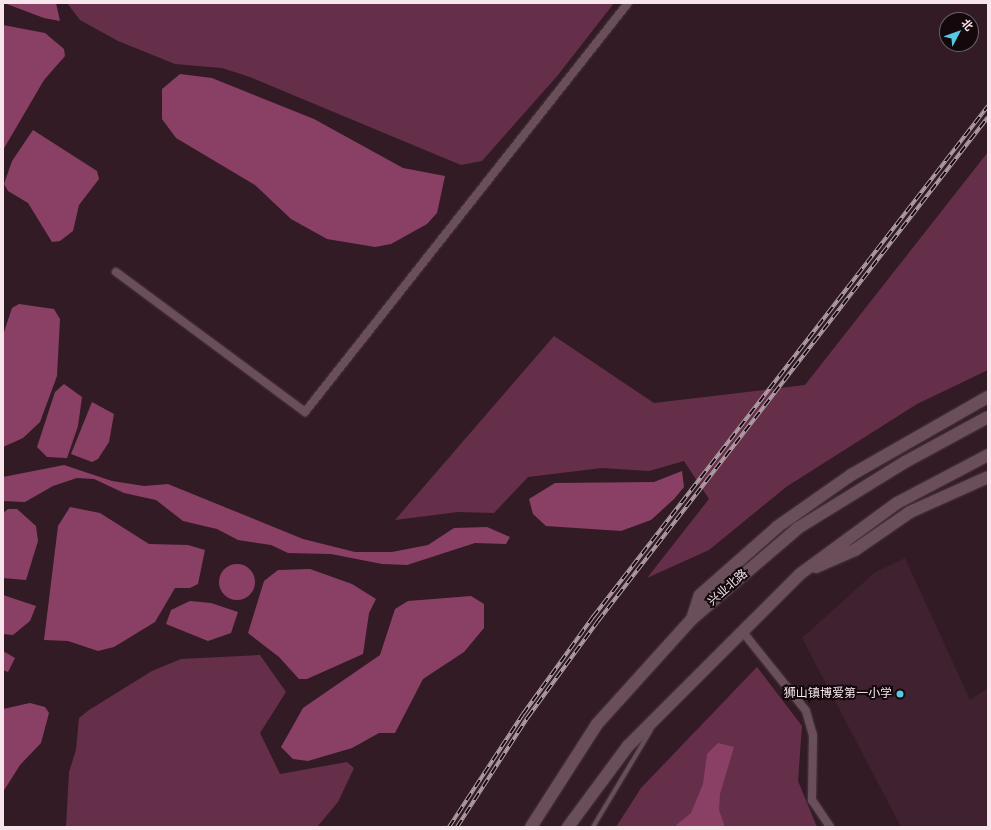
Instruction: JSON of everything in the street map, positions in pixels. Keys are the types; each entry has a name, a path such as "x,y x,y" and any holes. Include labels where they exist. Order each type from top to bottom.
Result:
{"main road":[{"path":"692,619 700,595 776,527 851,475 988,397"},
{"name":"兴业北路","path":"530,827 597,724 692,619 798,528 905,462 988,417"},
{"path":"568,827 628,746 667,704 800,574 885,510 988,455"},
{"path":"800,574 855,550 910,512 988,476"}],"street":[{"path":"116,272 305,412 628,3"},
{"path":"742,631 806,711 813,735 812,800 830,827"}],"lane":[{"path":"593,827 667,704"}],"shaded area":[{"path":"4,3 56,3 60,21 44,18"},
{"path":"67,3 614,3 558,75 482,161 461,165 250,77 222,68 175,64 118,41 80,20"},
{"path":"3,25 45,33 64,49 65,56 44,80 3,150"},
{"path":"180,74 212,78 314,119 403,168 445,176 437,213 427,224 391,244 375,247 327,239 291,219 255,185 176,138 162,119 162,89"},
{"path":"33,130 97,171 99,179 79,205 73,231 60,241 52,242 28,203 8,191 4,184 12,161"},
{"path":"988,152 988,370 917,404 786,487 709,550 647,578 709,499 684,461 649,471 602,468 528,477 494,513 458,512 395,520 554,336 654,403 805,385"},
{"path":"19,304 54,309 60,319 57,376 40,422 23,438 3,447 3,335 12,308"},
{"path":"64,384 82,397 78,426 67,458 47,457 37,447 55,392"},
{"path":"92,402 114,414 109,442 98,459 92,462 71,454"},
{"path":"64,465 112,481 144,486 168,484 303,539 355,552 392,552 428,545 454,528 487,527 510,537 506,544 475,543 407,565 382,564 331,554 288,553 271,545 238,540 217,529 183,521 156,500 124,493 94,479 77,478 53,486 25,502 3,501 3,477"},
{"path":"682,471 684,487 674,499 651,520 621,531 546,526 533,514 529,499 555,483 654,482"},
{"path":"70,507 100,513 149,544 188,545 205,550 198,584 190,588 175,588 155,622 114,647 98,651 68,641 44,640 58,526"},
{"path":"8,509 17,509 36,526 38,541 26,580 3,578 3,513"},
{"name":"狮山镇博爱第一小学","path":"905,558 970,700 988,688 988,827 901,827 802,638 874,573"},
{"path":"241,564 250,569 254,575 254,589 250,595 241,600 233,600 224,595 220,589 219,578 224,569 230,565"},
{"path":"310,569 352,584 376,599 369,613 363,654 307,679 299,679 279,657 248,633 264,581 278,570"},
{"path":"3,595 36,606 30,621 13,635 3,634"},
{"path":"471,596 484,604 484,628 464,652 423,679 395,733 379,733 352,748 308,761 293,759 281,747 303,708 380,655 395,609 408,601"},
{"path":"190,601 211,603 238,612 231,633 208,641 166,624 171,610"},
{"path":"3,651 15,658 8,672 3,670"},
{"path":"260,655 286,692 260,733 280,774 347,762 354,768 338,802 317,827 66,827 69,772 76,750 79,718 89,710 152,671 181,659"},
{"path":"757,667 802,726 798,781 817,827 616,827 641,788"},
{"path":"30,703 45,707 49,713 41,743 20,765 3,792 3,709"},
{"path":"718,743 734,747 720,794 719,810 725,827 674,827 691,813 703,784 707,754"}],"railway":[{"path":"449,827 523,714 593,617 988,106"},
{"path":"457,827 528,717 598,621 988,117"}],"place":[{"name":"狮山镇博爱第一小学","path":"900,694"}]}
